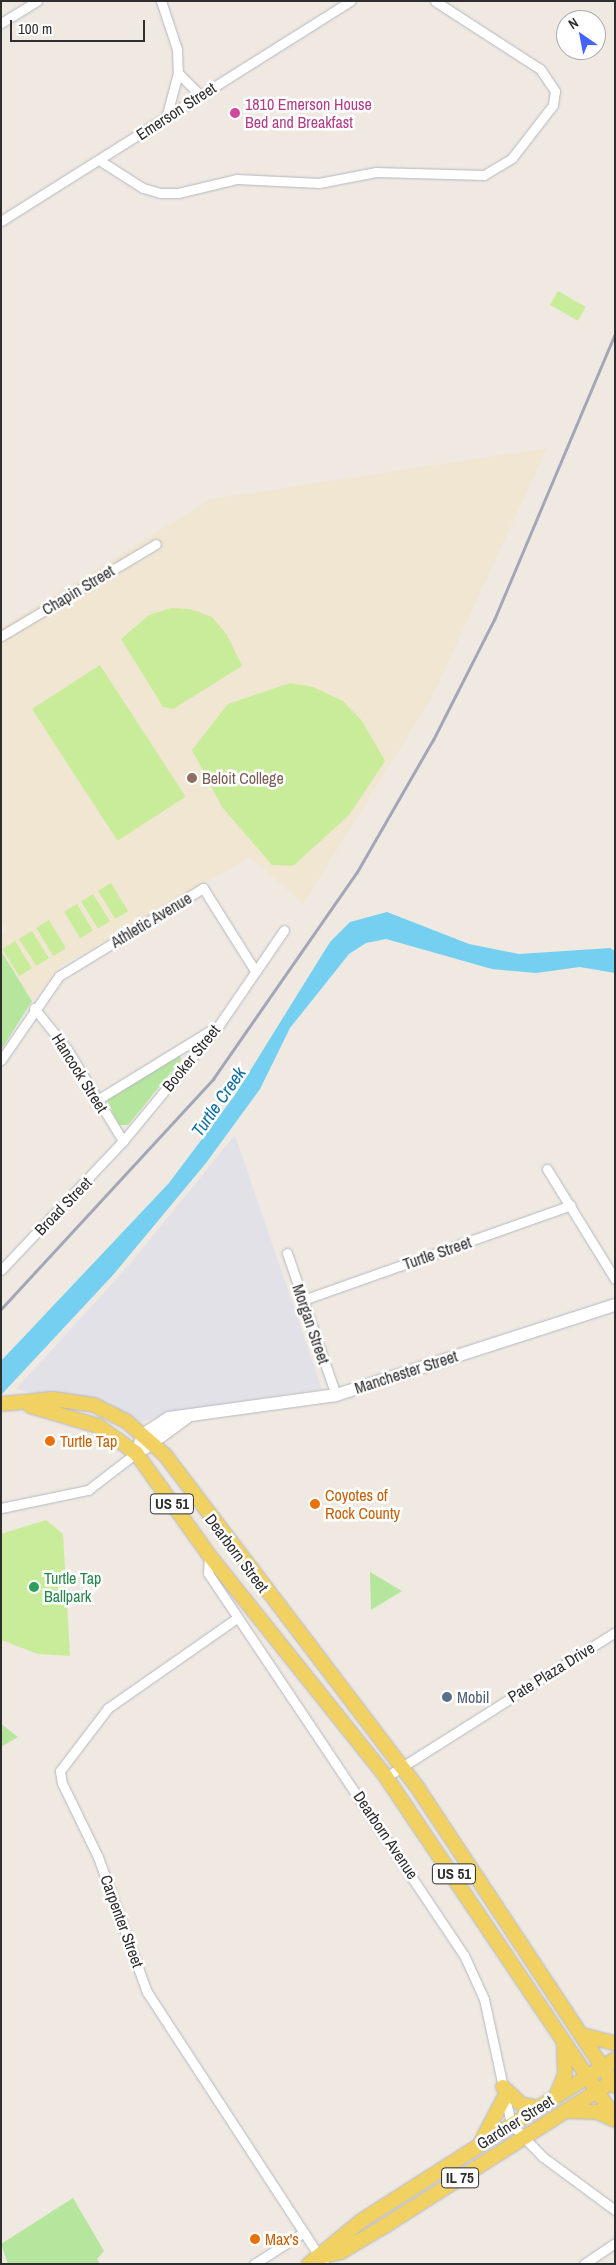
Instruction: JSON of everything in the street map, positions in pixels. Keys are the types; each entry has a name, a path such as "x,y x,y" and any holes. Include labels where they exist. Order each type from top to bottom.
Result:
{"main road":[{"name":"Dearborn Street","path":"7,1404 53,1399 94,1405 149,1439 402,1766"},
{"name":"Dearborn Street","path":"7,1404 58,1411 98,1426 136,1453 209,1555 300,1666 386,1777"},
{"name":"US 51","path":"402,1766 582,2035"},
{"name":"US 51","path":"386,1777 597,2091"},
{"path":"582,2035 615,2043"},
{"path":"582,2035 614,2082"},
{"path":"556,2096 565,2075 564,2042"},
{"name":"Gardner Street","path":"317,2262 361,2221 615,2059"},
{"name":"Gardner Street","path":"317,2262 340,2252 614,2082"},
{"path":"597,2091 615,2119"},
{"path":"480,2144 504,2092 521,2104 538,2108"},
{"path":"565,2111 597,2112 615,2119"}],"street":[{"path":"1,23 37,1"},
{"path":"161,1 177,49 178,73 166,118"},
{"name":"Emerson Street","path":"1,221 351,1"},
{"path":"99,160 143,188 160,193 178,194 237,180 319,183 376,172 484,175 512,158 553,105 556,92 540,69 435,1"},
{"path":"178,73 200,95"},
{"name":"Chapin Street","path":"1,636 156,544"},
{"name":"Athletic Avenue","path":"1,1060 34,1008 66,971 203,888 256,972"},
{"path":"256,972 284,930"},
{"name":"Booker Street","path":"122,1141 219,1025 256,972"},
{"name":"Hancock Street","path":"34,1008 67,1049 122,1141"},
{"path":"97,1100 219,1025"},
{"name":"Broad Street","path":"1,1270 122,1141"},
{"path":"547,1169 615,1279"},
{"name":"Turtle Street","path":"303,1300 570,1205"},
{"name":"Morgan Street","path":"287,1253 336,1395"},
{"name":"Manchester Street","path":"136,1453 149,1439 192,1414 336,1395 615,1305"},
{"path":"1,1508 88,1490 136,1453"},
{"name":"Dearborn Avenue","path":"209,1555 208,1573 464,1955 484,1999 512,2124 522,2139 615,2210"},
{"name":"Carpenter Street","path":"237,1618 108,1708 70,1755 61,1777 101,1865 148,1992 304,2232 317,2262"},
{"name":"Pate Plaza Drive","path":"386,1777 615,1632"},
{"path":"254,2264 304,2232"},
{"path":"584,2264 615,2243"}],"shaded area":[{"name":"Beloit College","path":"547,448 431,699 303,904 250,857 61,966 32,1001 1,951 1,936 8,932 1,921 1,628 211,499"},
{"path":"235,1135 322,1389 171,1412 141,1422 16,1389 129,1265"}],"green space":[{"path":"558,291 586,307 578,321 550,305"},
{"path":"171,608 190,609 212,617 227,635 242,666 173,709 163,707 121,639 149,615"},
{"path":"100,665 186,797 118,841 32,709"},
{"path":"290,683 313,687 343,701 362,721 385,761 349,815 293,866 272,865 222,807 192,750 228,704"},
{"path":"111,883 128,911 115,919 98,891"},
{"path":"93,894 110,921 98,929 81,901"},
{"path":"77,904 93,931 80,938 64,912"},
{"path":"49,920 66,948 53,956 36,928"},
{"path":"32,931 49,958 36,966 19,939"},
{"path":"15,941 32,968 19,976 2,949"},
{"path":"1,951 32,1001 1,1050"},
{"path":"180,1055 181,1060 128,1125 119,1125 107,1100"},
{"name":"Turtle Tap Ballpark","path":"46,1520 63,1534 70,1656 38,1654 1,1640 1,1534"},
{"path":"370,1572 402,1591 371,1610"},
{"path":"1,1724 18,1737 1,1747"},
{"path":"73,2198 104,2251 97,2259 100,2264 8,2264 1,2244"}],"water":[{"path":"387,912 469,944 519,954 610,948 615,951 615,973 580,967 536,973 492,969 386,939 366,943 349,954 290,1028 260,1089 206,1163 113,1275 1,1395 1,1361 169,1183 235,1095 330,942 350,922"}],"railway":[{"path":"1,1309 213,1079 357,872 433,740 494,620 615,333"}],"place":[{"name":"1810 Emerson House Bed and Breakfast","path":"235,113"},
{"name":"Beloit College","path":"192,778"},
{"name":"Turtle Tap","path":"50,1441"},
{"name":"Coyotes of Rock County","path":"315,1504"},
{"name":"Turtle Tap Ballpark","path":"34,1587"},
{"name":"Mobil","path":"447,1697"},
{"name":"Max's","path":"255,2239"}],"water label":[{"name":"Turtle Creek","path":"219,1102"}]}
